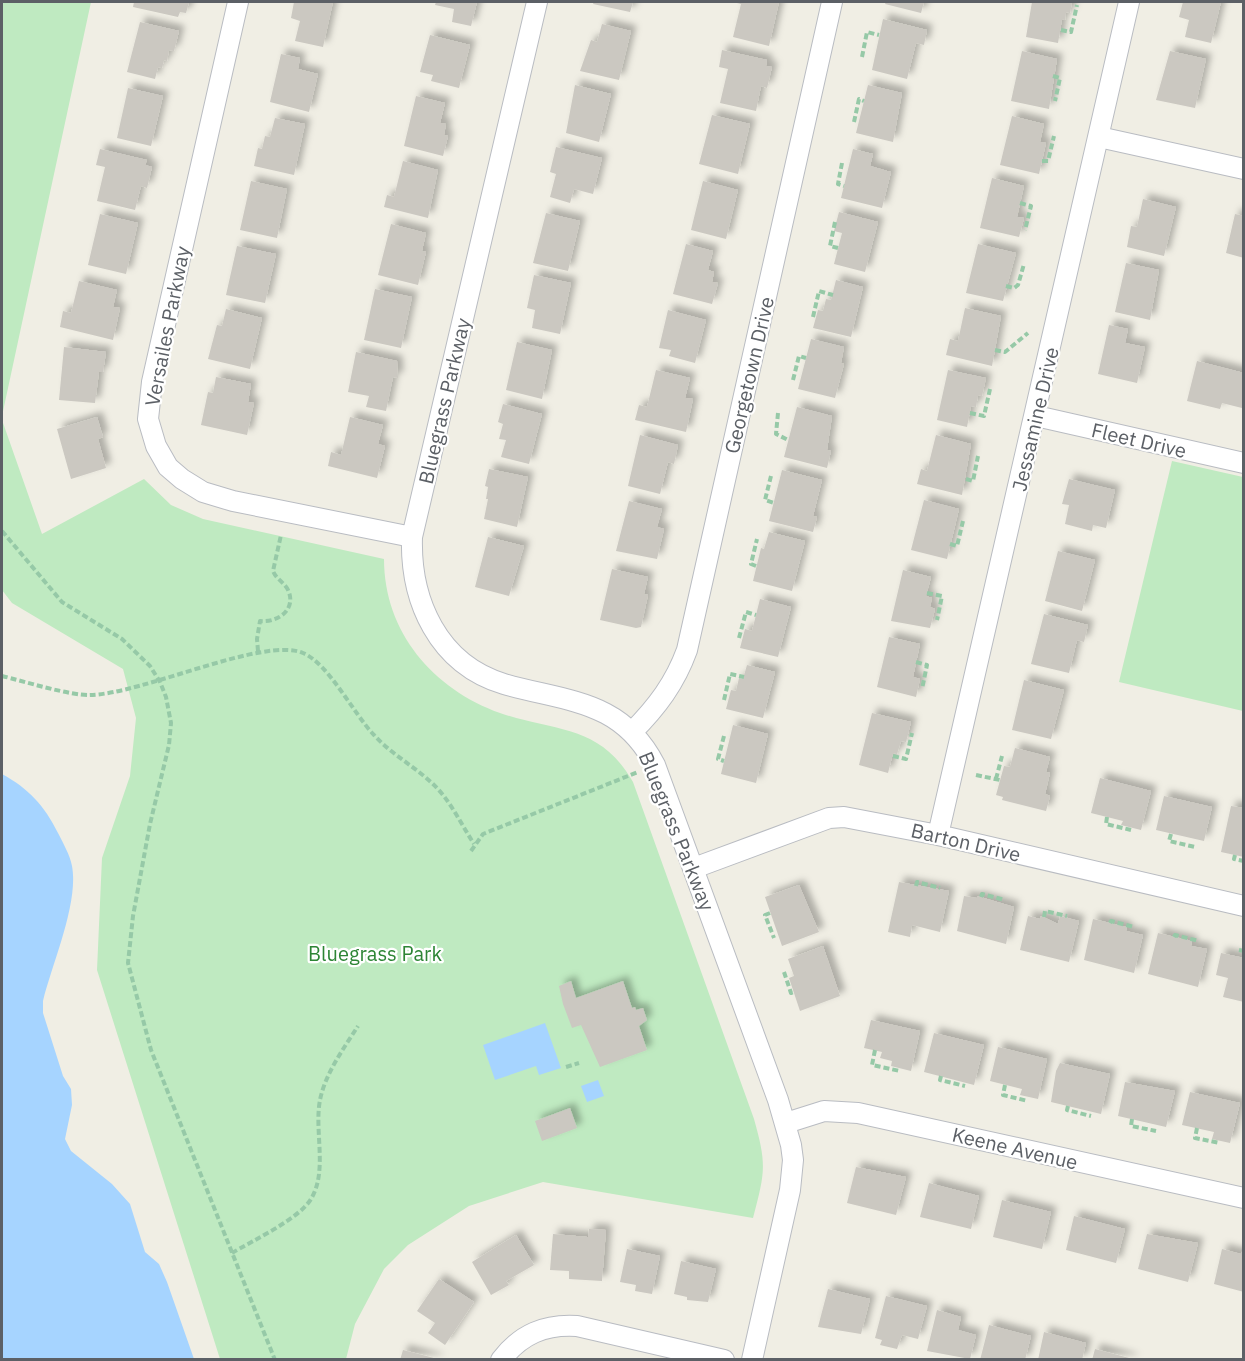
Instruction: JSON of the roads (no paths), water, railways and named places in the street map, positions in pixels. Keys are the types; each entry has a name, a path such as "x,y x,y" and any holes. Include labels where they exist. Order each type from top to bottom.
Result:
{"street":[{"name":"Versailes Parkway","path":"238,2 152,382 148,419 156,447 168,467 203,492 233,501 412,537"},
{"name":"Bluegrass Parkway","path":"537,2 412,537 411,561 430,628 456,656 481,674 503,683 580,701 604,712 632,732 655,765 786,1123 793,1160 790,1191 752,1359"},
{"name":"Georgetown Drive","path":"632,732 666,695 679,674 687,650 832,2"},
{"name":"Jessamine Drive","path":"938,836 1129,2"},
{"path":"1099,137 1244,169"},
{"name":"Fleet Drive","path":"1036,416 1244,463"},
{"name":"Barton Drive","path":"694,868 829,818 862,819 1244,906"},
{"name":"Keene Avenue","path":"786,1123 824,1112 858,1113 1244,1198"},
{"path":"501,1359 529,1333 557,1325 577,1326 724,1359"}],"water":[{"path":"2,774 28,792 41,806 53,823 72,866 72,898 64,934 43,1001 43,1013 63,1076 71,1089 72,1105 65,1139 71,1151 112,1184 130,1204 145,1252 159,1264 194,1359 2,1359"},
{"path":"545,1023 561,1068 539,1075 536,1066 495,1080 483,1045"},
{"path":"598,1080 604,1096 587,1102 581,1086"}],"park label":[{"name":"Bluegrass Park","path":"375,953"}]}
